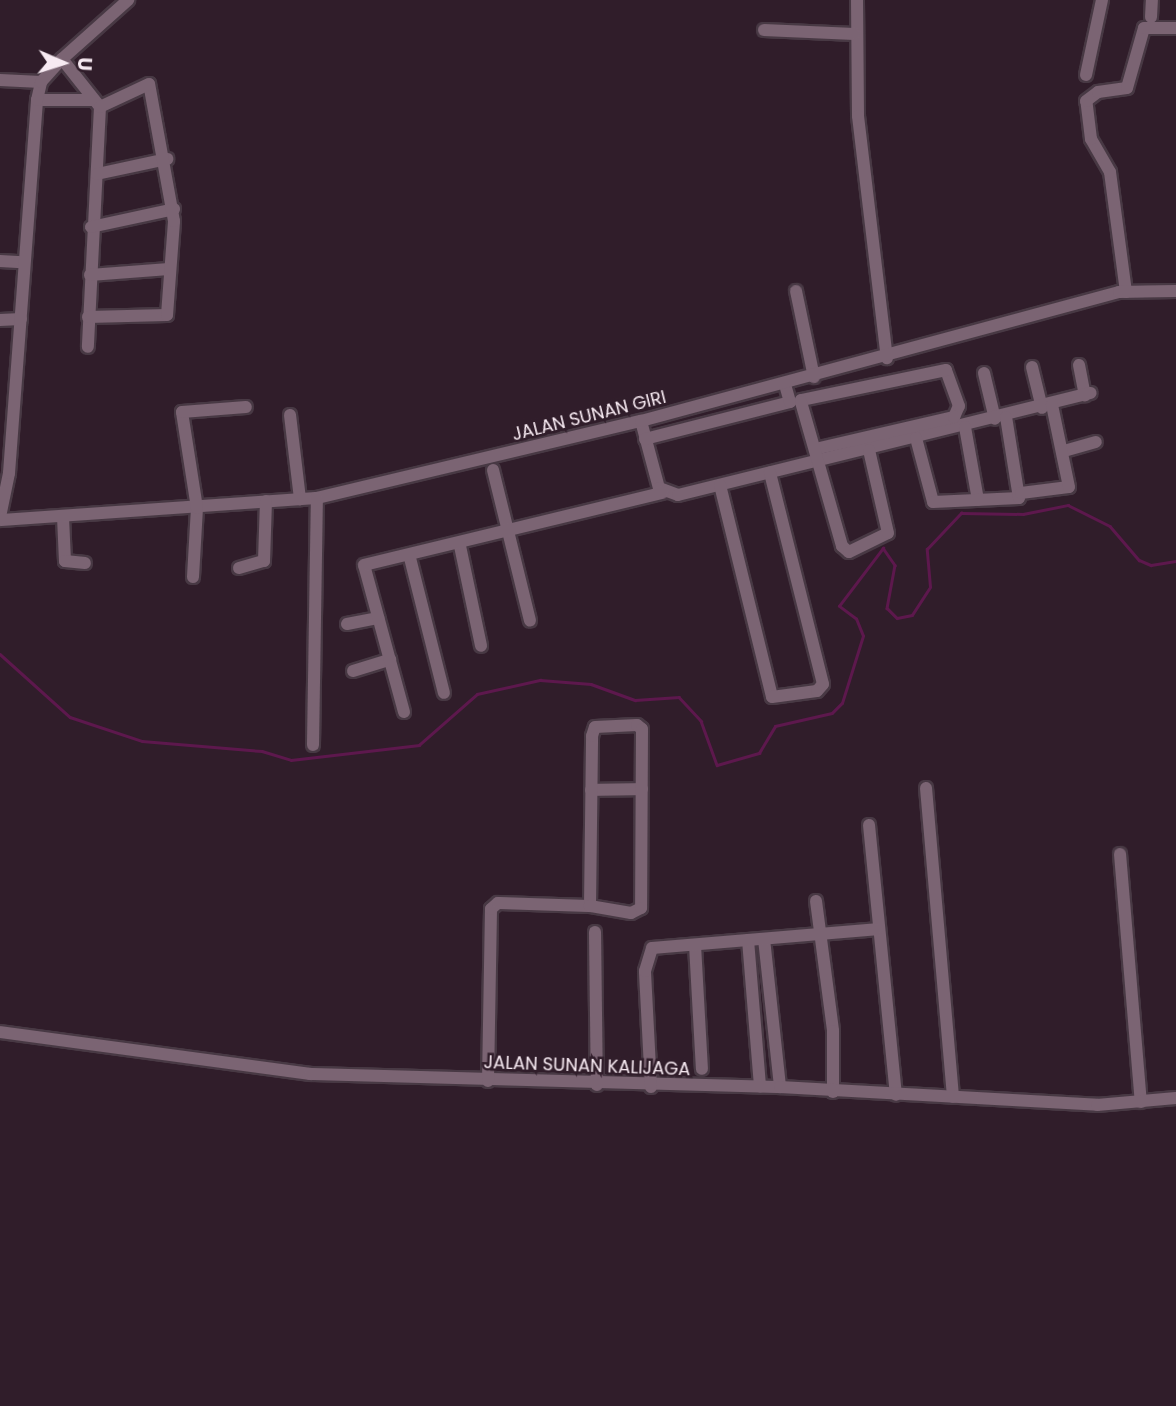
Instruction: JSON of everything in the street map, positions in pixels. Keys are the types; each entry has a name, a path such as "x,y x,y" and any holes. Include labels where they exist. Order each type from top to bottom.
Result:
{"street":[{"path":"0,518 21,319 22,262 37,100 41,82 61,59 128,0"},
{"path":"857,0 854,34 887,358"},
{"path":"1086,75 1101,0"},
{"path":"1151,17 1153,0"},
{"path":"1126,292 1110,172 1091,139 1086,101 1098,92 1127,88 1144,28 1176,28"},
{"path":"764,30 854,34"},
{"path":"61,59 97,104 97,174 91,227 88,347"},
{"path":"0,80 41,82"},
{"path":"37,100 97,104 149,84 167,159 174,208 164,317 88,317"},
{"path":"97,174 167,159"},
{"path":"91,227 174,208"},
{"path":"0,261 22,262"},
{"path":"90,275 169,269"},
{"path":"796,291 814,377"},
{"name":"JALAN SUNAN GIRI","path":"0,518 63,517 317,498 814,377 1126,292 1176,291"},
{"path":"0,320 21,319"},
{"path":"817,455 869,450 1088,394 1079,365"},
{"path":"1021,493 1069,487 1064,451 1032,367"},
{"path":"404,712 364,565 410,558 511,534 662,493 720,485 770,473 817,455 954,417 960,411 950,374 937,368 802,400 817,455 842,547 853,552 888,533 869,450"},
{"path":"916,438 933,502 1019,498 1021,493 1000,418 984,373"},
{"path":"645,439 790,402 785,384"},
{"path":"193,577 197,508 182,412 246,407"},
{"path":"290,415 300,499"},
{"path":"641,421 662,493"},
{"path":"965,427 978,500"},
{"path":"1064,451 1096,442"},
{"path":"493,470 511,534 530,621"},
{"path":"720,485 772,697 817,691 823,684 770,473"},
{"path":"313,745 317,498"},
{"path":"239,568 264,561 266,501"},
{"path":"63,517 65,561 85,563"},
{"path":"460,546 481,646"},
{"path":"410,558 444,693"},
{"path":"347,624 378,618"},
{"path":"353,671 390,660"},
{"path":"488,1081 491,909 498,903 590,906 631,913 641,908 642,729 602,725 592,736 590,906"},
{"path":"926,788 953,1097"},
{"path":"591,790 642,789"},
{"path":"869,824 877,929 896,1096"},
{"path":"1120,854 1141,1102"},
{"path":"817,901 822,935 833,1092"},
{"path":"651,1087 646,953 695,945 877,929"},
{"path":"596,932 597,1085"},
{"path":"764,939 780,1087"},
{"path":"748,940 760,1087"},
{"path":"695,945 702,1069"},
{"path":"752,986 769,985"},
{"path":"755,1029 773,1027"},
{"name":"JALAN SUNAN KALIJAGA","path":"0,1032 310,1074 651,1087 780,1087 896,1096 1141,1102 1176,1098"}],"waterway":[{"path":"0,654 70,717 142,741 262,751 291,760 419,745 477,694 540,680 591,684 635,700 679,697 701,721 717,765 759,753 775,726 832,713 842,703 863,636 856,619 839,606 883,548 895,565 887,608 897,618 912,615 930,587 927,549 961,513 1023,514 1068,505 1110,526 1139,560 1151,565 1176,561"}]}
